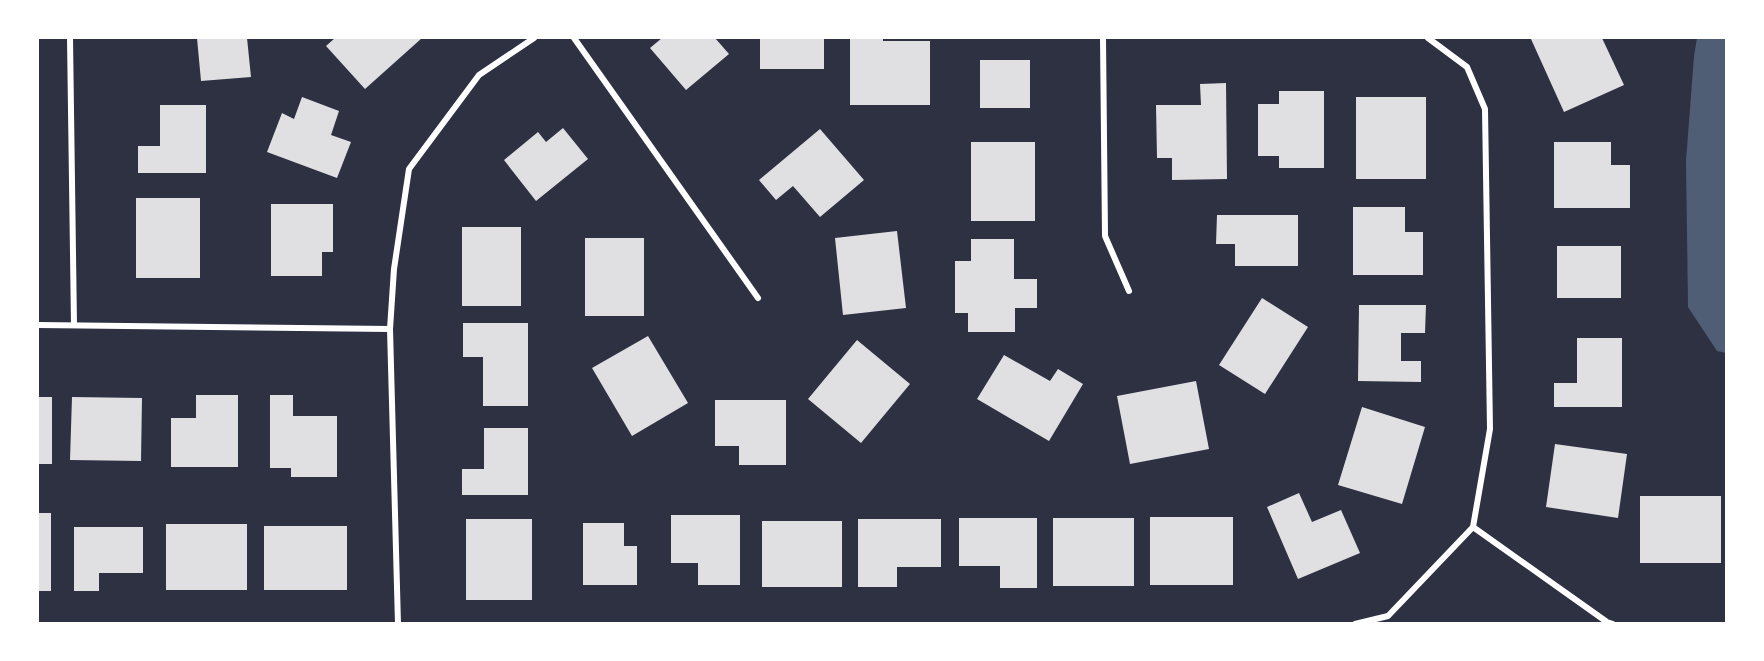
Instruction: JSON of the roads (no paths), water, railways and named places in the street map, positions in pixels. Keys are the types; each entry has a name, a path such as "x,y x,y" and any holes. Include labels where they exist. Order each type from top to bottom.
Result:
{"street":[{"path":"69,38 74,325"},
{"path":"398,624 390,329 394,269 410,169 478,75 534,38"},
{"path":"574,38 758,298"},
{"path":"1104,38 1105,236 1129,291"},
{"path":"1355,624 1388,616 1473,527 1490,429 1485,109 1467,67 1428,38"},
{"path":"38,325 390,329"},
{"path":"1473,527 1613,624"}],"water":[{"path":"1697,38 1726,38 1726,353 1717,351 1688,307 1686,161"}]}
